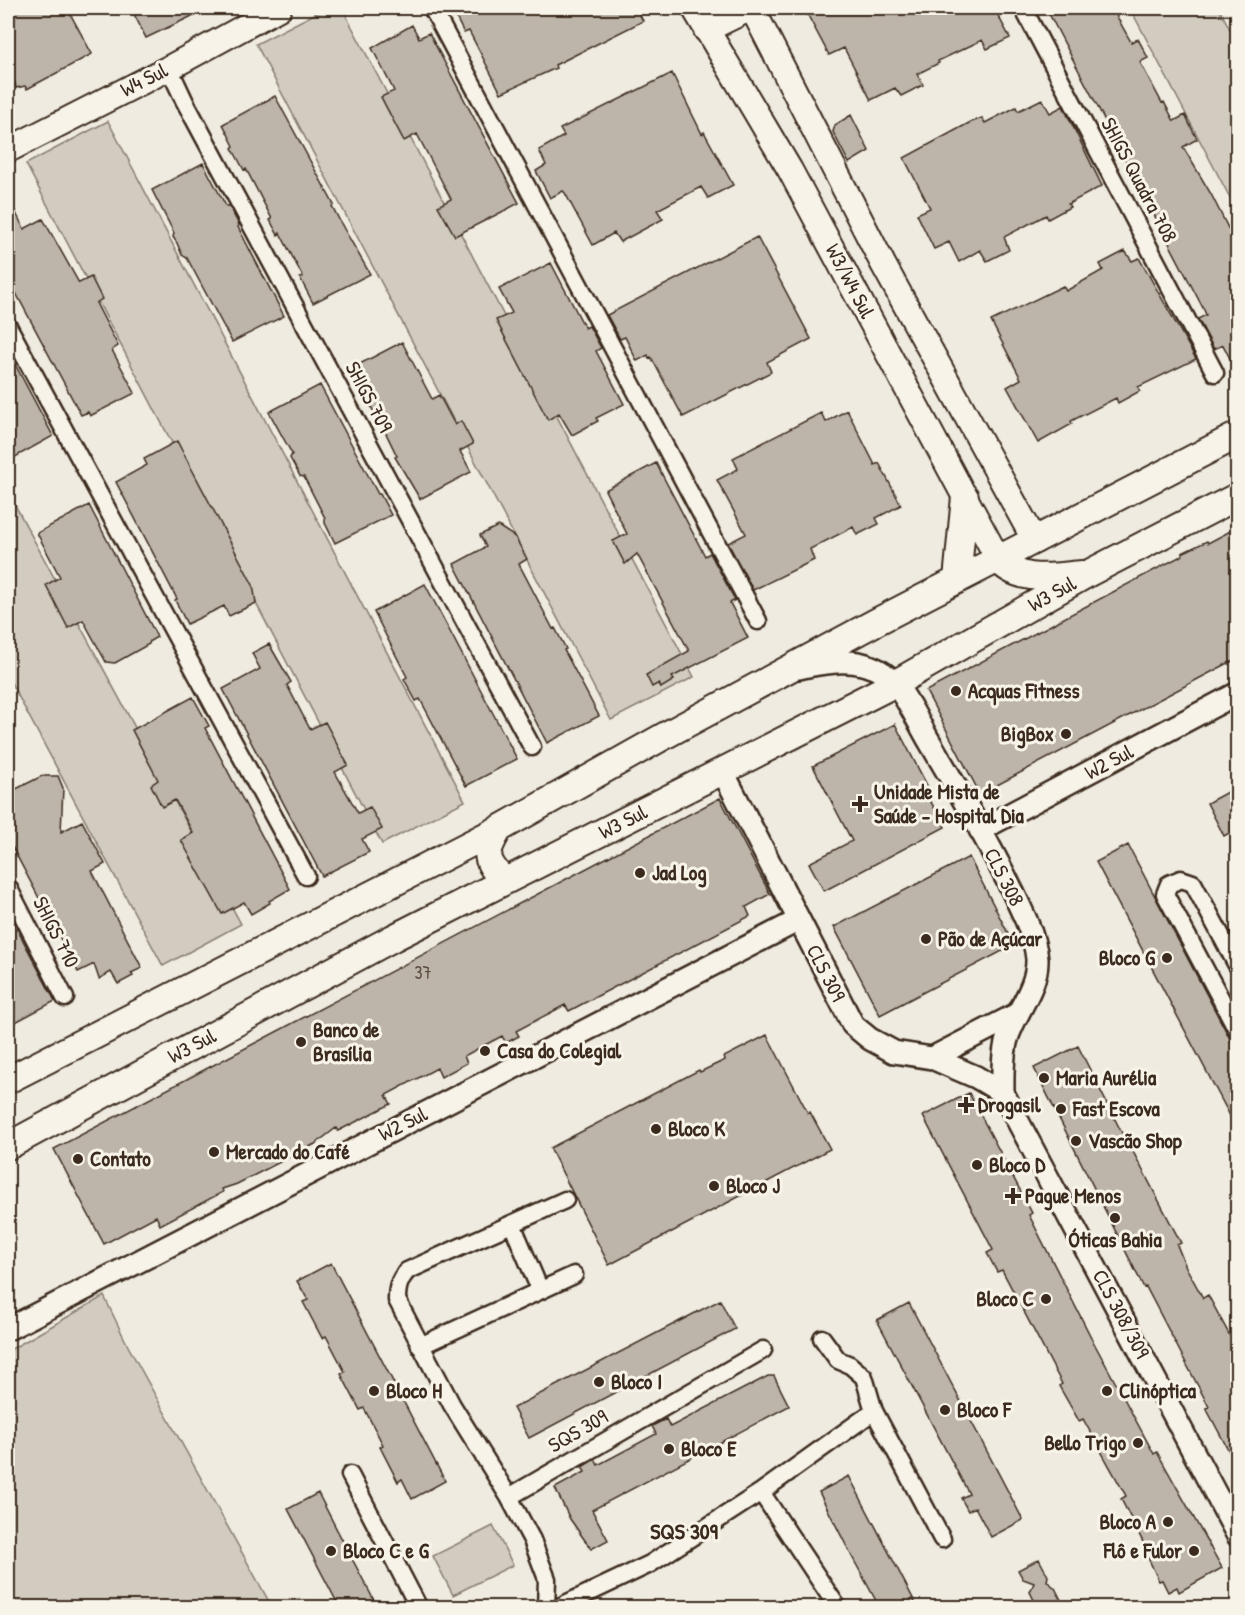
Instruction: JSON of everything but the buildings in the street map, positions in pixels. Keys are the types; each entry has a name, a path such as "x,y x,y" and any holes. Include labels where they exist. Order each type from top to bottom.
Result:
{"main road":[{"name":"W4 Sul","path":"8,150 169,68 279,8"},
{"name":"W3/W4 Sul","path":"694,8 790,171 998,559"},
{"name":"W3/W4 Sul","path":"752,8 883,264 1035,541"},
{"path":"706,30 752,8"},
{"path":"790,171 825,151"},
{"path":"852,285 868,283 879,273 883,264"},
{"path":"871,322 877,310 884,306 891,303 905,303"},
{"path":"8,1080 499,829 786,671 1238,435"},
{"name":"W3 Sul","path":"8,1146 383,943 894,684 1089,573 1238,496"},
{"path":"957,580 965,497"},
{"path":"998,559 1011,570 1027,575 1052,576 1089,573"},
{"path":"499,829 489,847 488,858 493,869 504,881"}],"street":[{"path":"432,8 758,621"},
{"name":"SHIGS Quadra 708","path":"1023,8 1215,373"},
{"name":"SHIGS 709","path":"169,68 185,102 532,747"},
{"path":"8,326 306,876"},
{"name":"CLS 308","path":"786,671 826,663 854,662 881,672 894,684 980,830 1026,920 1035,947 1035,972 1007,1039 1003,1093"},
{"name":"W2 Sul","path":"980,830 1238,693"},
{"name":"CLS 309","path":"723,772 854,1026 870,1039 894,1052 932,1058 976,1077 1003,1093"},
{"path":"1238,967 1192,883 1181,879 1169,884 1165,894 1238,1031"},
{"name":"SHIGS 710","path":"8,887 65,998"},
{"name":"W2 Sul","path":"8,1329 799,920"},
{"path":"932,1058 1017,1014"},
{"name":"CLS 308/309","path":"1003,1093 1238,1536"},
{"path":"546,1608 547,1579 532,1540 509,1497 452,1405 397,1300 399,1283 407,1271 565,1200"},
{"path":"512,1224 540,1290"},
{"path":"420,1346 574,1275"},
{"path":"822,1338 838,1360 850,1365 864,1377 874,1411 942,1539"},
{"name":"SQS 309","path":"509,1497 763,1350"},
{"path":"557,1608 650,1564 761,1492 874,1411"},
{"path":"350,1475 419,1608"},
{"path":"761,1492 838,1608"}],"shaded area":[{"path":"326,8 342,8 694,677 611,720 256,44"},
{"path":"1130,8 1219,8 1237,43 1237,211"},
{"path":"108,121 465,801 382,844 26,164"},
{"path":"8,492 241,924 163,966 8,677"},
{"path":"104,1296 128,1346 272,1607 8,1607 8,1351"},
{"path":"493,1526 513,1565 453,1595 433,1556"}],"place":[{"name":"Acquas Fitness","path":"956,691"},
{"name":"BigBox","path":"1066,734"},
{"name":"Unidade Mista de Saúde - Hospital Dia","path":"860,804"},
{"name":"Jad Log","path":"640,873"},
{"name":"Pão de Açúcar","path":"926,939"},
{"name":"Bloco G","path":"1167,958"},
{"name":"Banco de Brasília","path":"301,1042"},
{"name":"Casa do Colegial","path":"485,1051"},
{"name":"Maria Aurélia","path":"1044,1078"},
{"name":"Drogasil","path":"966,1105"},
{"name":"Fast Escova","path":"1061,1109"},
{"name":"Bloco K","path":"656,1129"},
{"name":"Vascão Shop","path":"1076,1141"},
{"name":"Mercado do Café","path":"214,1152"},
{"name":"Contato","path":"78,1159"},
{"name":"Bloco D","path":"977,1165"},
{"name":"Bloco J","path":"714,1186"},
{"name":"Pague Menos","path":"1013,1196"},
{"name":"Óticas Bahia","path":"1115,1218"},
{"name":"Bloco C","path":"1046,1299"},
{"name":"Bloco I","path":"599,1382"},
{"name":"Bloco H","path":"374,1391"},
{"name":"Clinóptica","path":"1107,1391"},
{"name":"Bloco F","path":"945,1410"},
{"name":"Bello Trigo","path":"1138,1443"},
{"name":"Bloco E","path":"669,1449"},
{"name":"Bloco A","path":"1168,1522"},
{"name":"Bloco C e G","path":"331,1551"},
{"name":"Flô e Fulor","path":"1194,1551"}],"district":[{"name":"SQS 309","path":"684,1531"}]}
